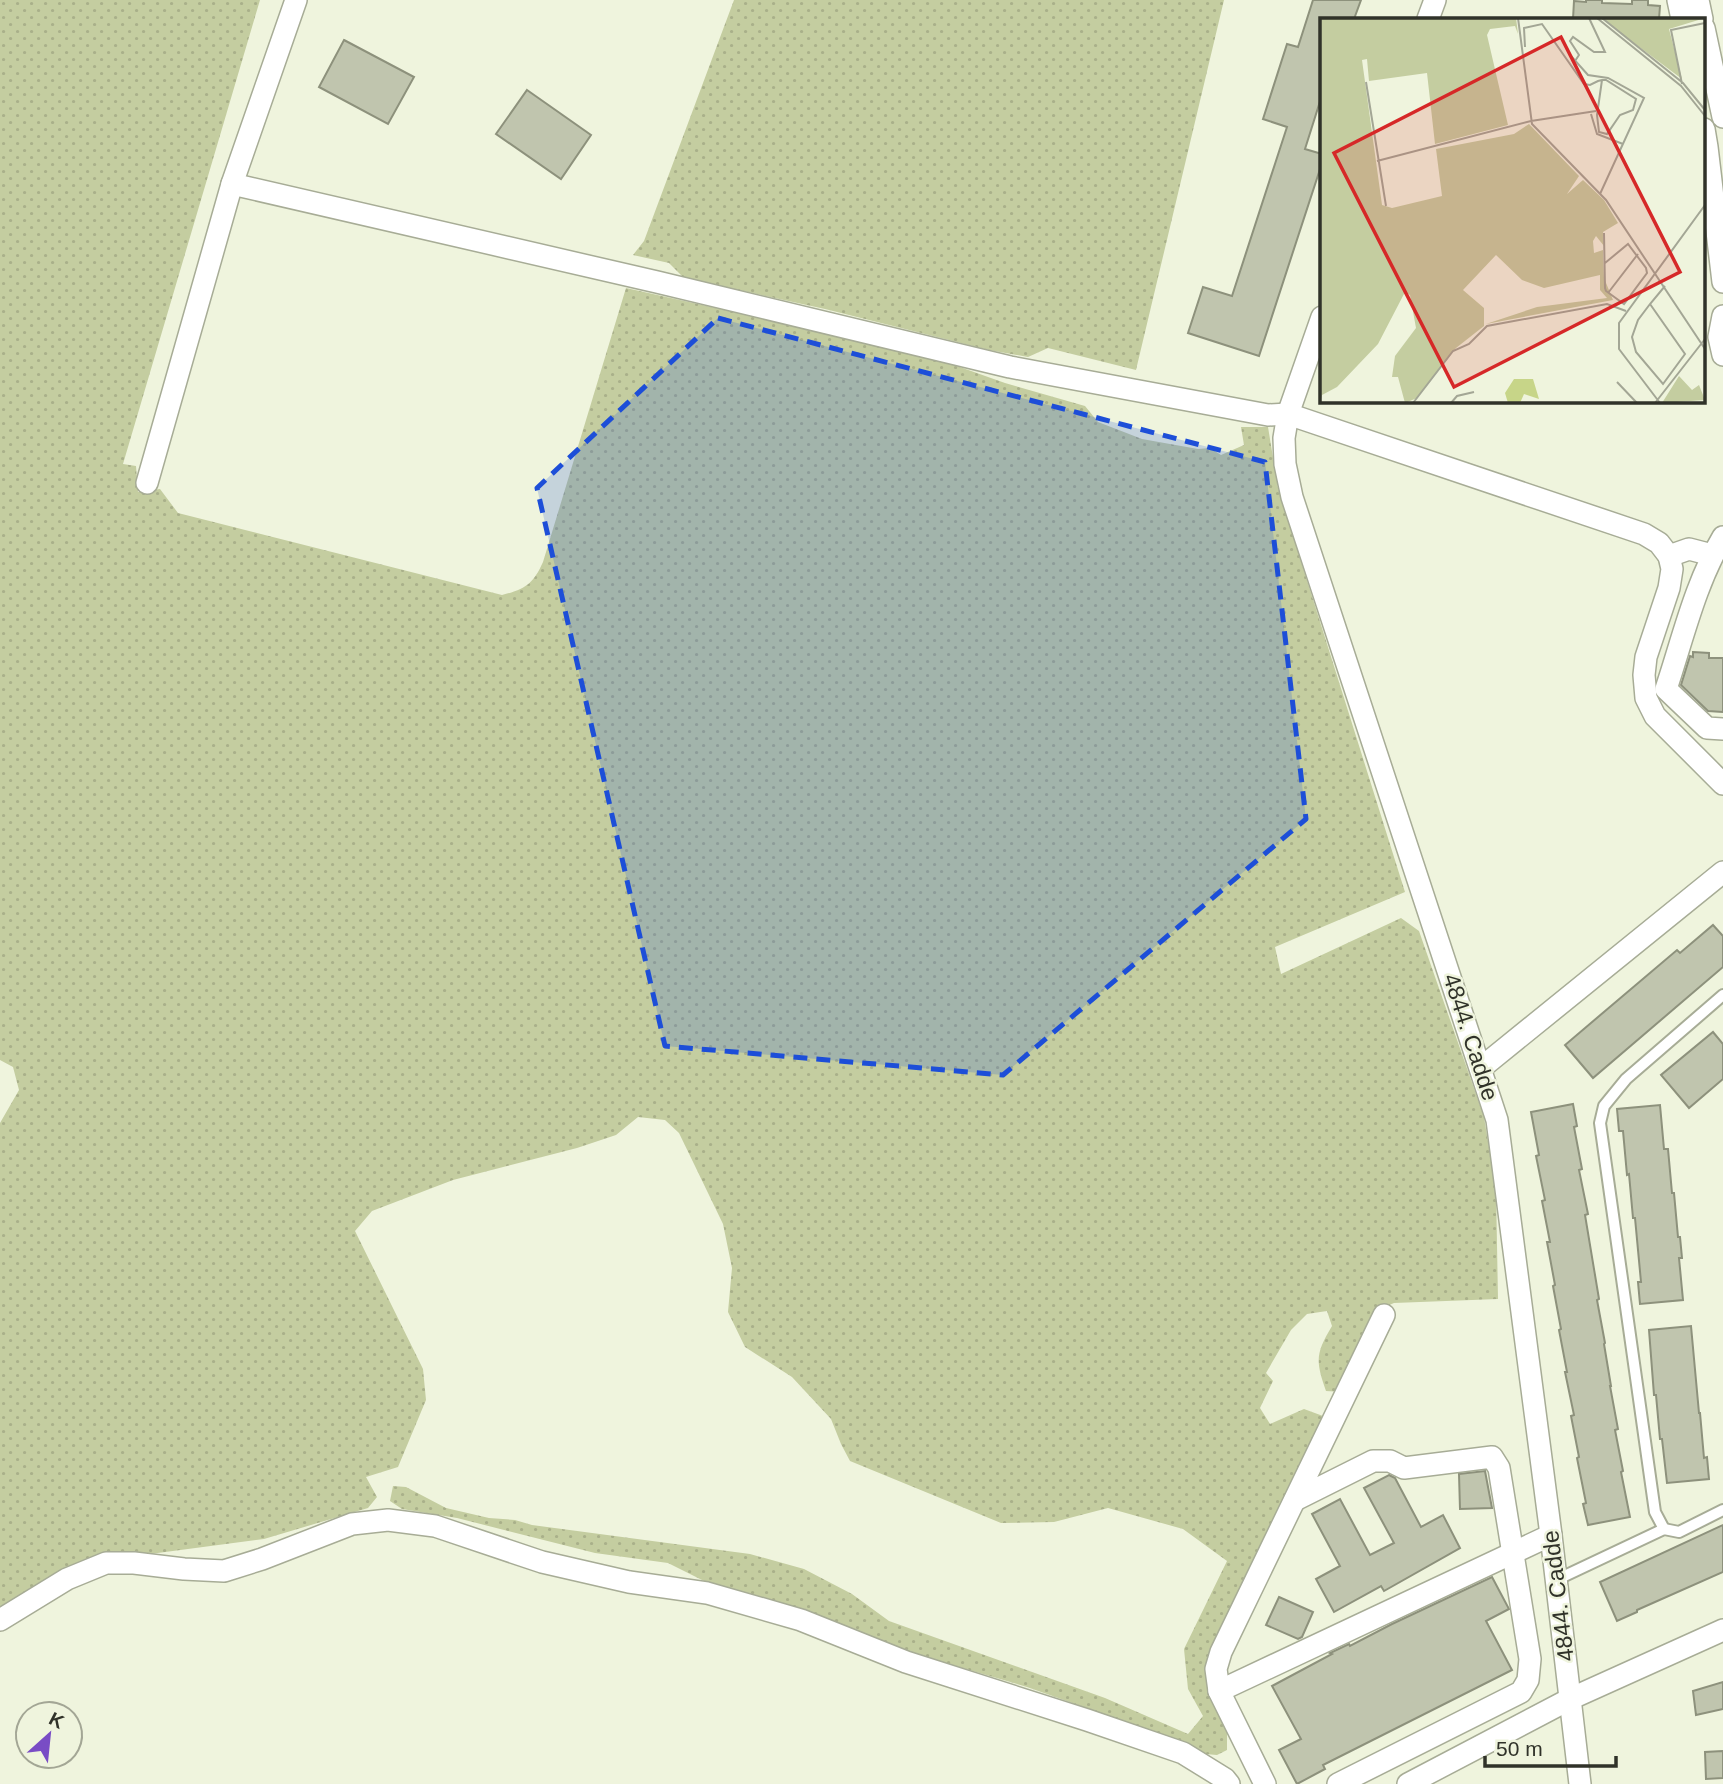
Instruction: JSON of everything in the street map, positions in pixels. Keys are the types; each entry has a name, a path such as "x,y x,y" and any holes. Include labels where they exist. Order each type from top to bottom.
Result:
{"street":[{"path":"147,483 232,184 296,0"},
{"path":"1428,18 1435,0"},
{"path":"1678,0 1682,18"},
{"path":"1698,0 1702,18"},
{"path":"1706,37 1723,117"},
{"path":"1706,145 1723,282"},
{"path":"232,184 1010,367 1268,415 1288,414 1644,534 1659,543 1669,556 1672,569 1670,588 1646,657 1646,698 1655,716 1723,784"},
{"path":"1723,316 1719,337 1723,355"},
{"name":"4844. Cadde","path":"1320,323 1288,414 1283,438 1285,464 1292,496 1497,1120 1551,1535 1580,1784"},
{"path":"1669,556 1689,549 1718,546"},
{"path":"1718,546 1701,582 1666,689 1707,728 1723,729"},
{"path":"1481,1068 1723,872"},
{"path":"1265,1784 1219,1691 1216,1670 1221,1652 1384,1315"},
{"path":"1295,1500 1373,1461 1390,1461 1404,1468 1492,1457 1499,1468 1530,1659 1528,1680 1521,1692 1338,1784"},
{"path":"0,1620 67,1579 106,1563 224,1571 352,1524 400,1521 435,1526 542,1562 629,1582 707,1592 801,1620 906,1662 1184,1753 1229,1784"},
{"path":"1219,1691 1551,1535"},
{"path":"1408,1784 1570,1699 1723,1630"}],"lane":[{"path":"1664,1529 1655,1512 1600,1124 1604,1106 1626,1079 1723,995"},
{"path":"1556,1580 1664,1529 1679,1532 1723,1510"}],"highlighted area":[{"path":"718,318 1265,462 1306,819 1003,1075 665,1046 537,488"}],"green space":[{"path":"0,0 260,0 123,464 136,466 138,492 160,489 178,513 502,595 523,588 536,576 543,562 626,288 926,355 1005,383 1085,406 1098,422 1142,439 1198,449 1210,448 1221,455 1244,445 1241,427 1268,427 1278,488 1405,892 1275,947 1281,974 1401,918 1419,931 1484,1117 1496,1190 1498,1299 1394,1303 1377,1310 1342,1392 1326,1391 1320,1372 1320,1350 1332,1326 1327,1311 1307,1314 1291,1330 1266,1373 1273,1381 1260,1408 1270,1424 1304,1409 1323,1416 1320,1434 1210,1689 1227,1733 1227,1750 1217,1755 1205,1754 1027,1687 908,1652 718,1588 668,1563 595,1553 457,1518 402,1509 390,1501 393,1486 406,1487 446,1508 489,1518 750,1554 804,1569 852,1594 889,1621 1105,1698 1188,1734 1203,1716 1188,1689 1184,1649 1227,1561 1183,1529 1108,1508 1054,1522 1001,1523 850,1461 831,1419 792,1377 745,1347 728,1312 732,1268 723,1224 679,1133 665,1120 638,1117 616,1135 577,1148 453,1180 372,1211 355,1231 423,1369 426,1400 398,1467 366,1477 377,1497 368,1508 264,1539 135,1556 57,1572 0,1613 0,1123 19,1090 13,1067 0,1060"},
{"path":"734,0 1224,0 1136,370 1048,348 1028,357 989,350 825,309 684,278 669,263 633,255 644,241"}],"building":[{"path":"1313,0 1361,0 1354,18 1320,18 1320,101 1305,149 1320,153 1320,169 1259,356 1188,333 1203,287 1232,296 1287,127 1263,119 1287,44 1298,47"},
{"path":"1602,0 1602,3 1632,4 1632,0 1648,0 1648,5 1660,6 1659,18 1573,18 1574,1"},
{"path":"344,40 414,77 388,124 319,87"},
{"path":"527,90 591,135 561,179 496,134"},
{"path":"1693,652 1709,653 1709,658 1723,658 1723,712 1708,711 1681,685"},
{"path":"1713,925 1723,936 1723,967 1593,1078 1565,1045 1677,950 1680,953"},
{"path":"1713,1032 1723,1044 1723,1079 1689,1108 1661,1075"},
{"path":"1573,1104 1577,1126 1574,1127 1582,1169 1579,1170 1588,1214 1585,1215 1618,1429 1615,1430 1623,1471 1621,1472 1630,1517 1588,1525 1531,1112"},
{"path":"1660,1105 1664,1149 1668,1149 1680,1237 1683,1300 1640,1304 1638,1282 1641,1282 1635,1218 1623,1131 1619,1131 1617,1109"},
{"path":"1691,1326 1704,1458 1707,1457 1709,1479 1667,1483 1654,1395 1649,1330"},
{"path":"1485,1471 1492,1508 1460,1509 1459,1474"},
{"path":"1389,1475 1395,1478 1421,1527 1443,1515 1460,1548 1384,1591 1381,1586 1334,1612 1316,1579 1340,1566 1312,1514 1340,1499 1370,1555 1394,1543 1364,1488"},
{"path":"1723,1525 1723,1572 1617,1621 1600,1582"},
{"path":"1492,1577 1509,1609 1486,1621 1512,1670 1323,1765 1325,1769 1297,1784 1279,1750 1301,1739 1272,1686 1332,1654 1330,1653 1349,1644 1350,1646"},
{"path":"1279,1597 1313,1612 1302,1637 1298,1639 1266,1625"},
{"path":"1723,1682 1723,1709 1696,1715 1693,1691"},
{"path":"1723,1751 1723,1778 1706,1779 1705,1752"}]}
